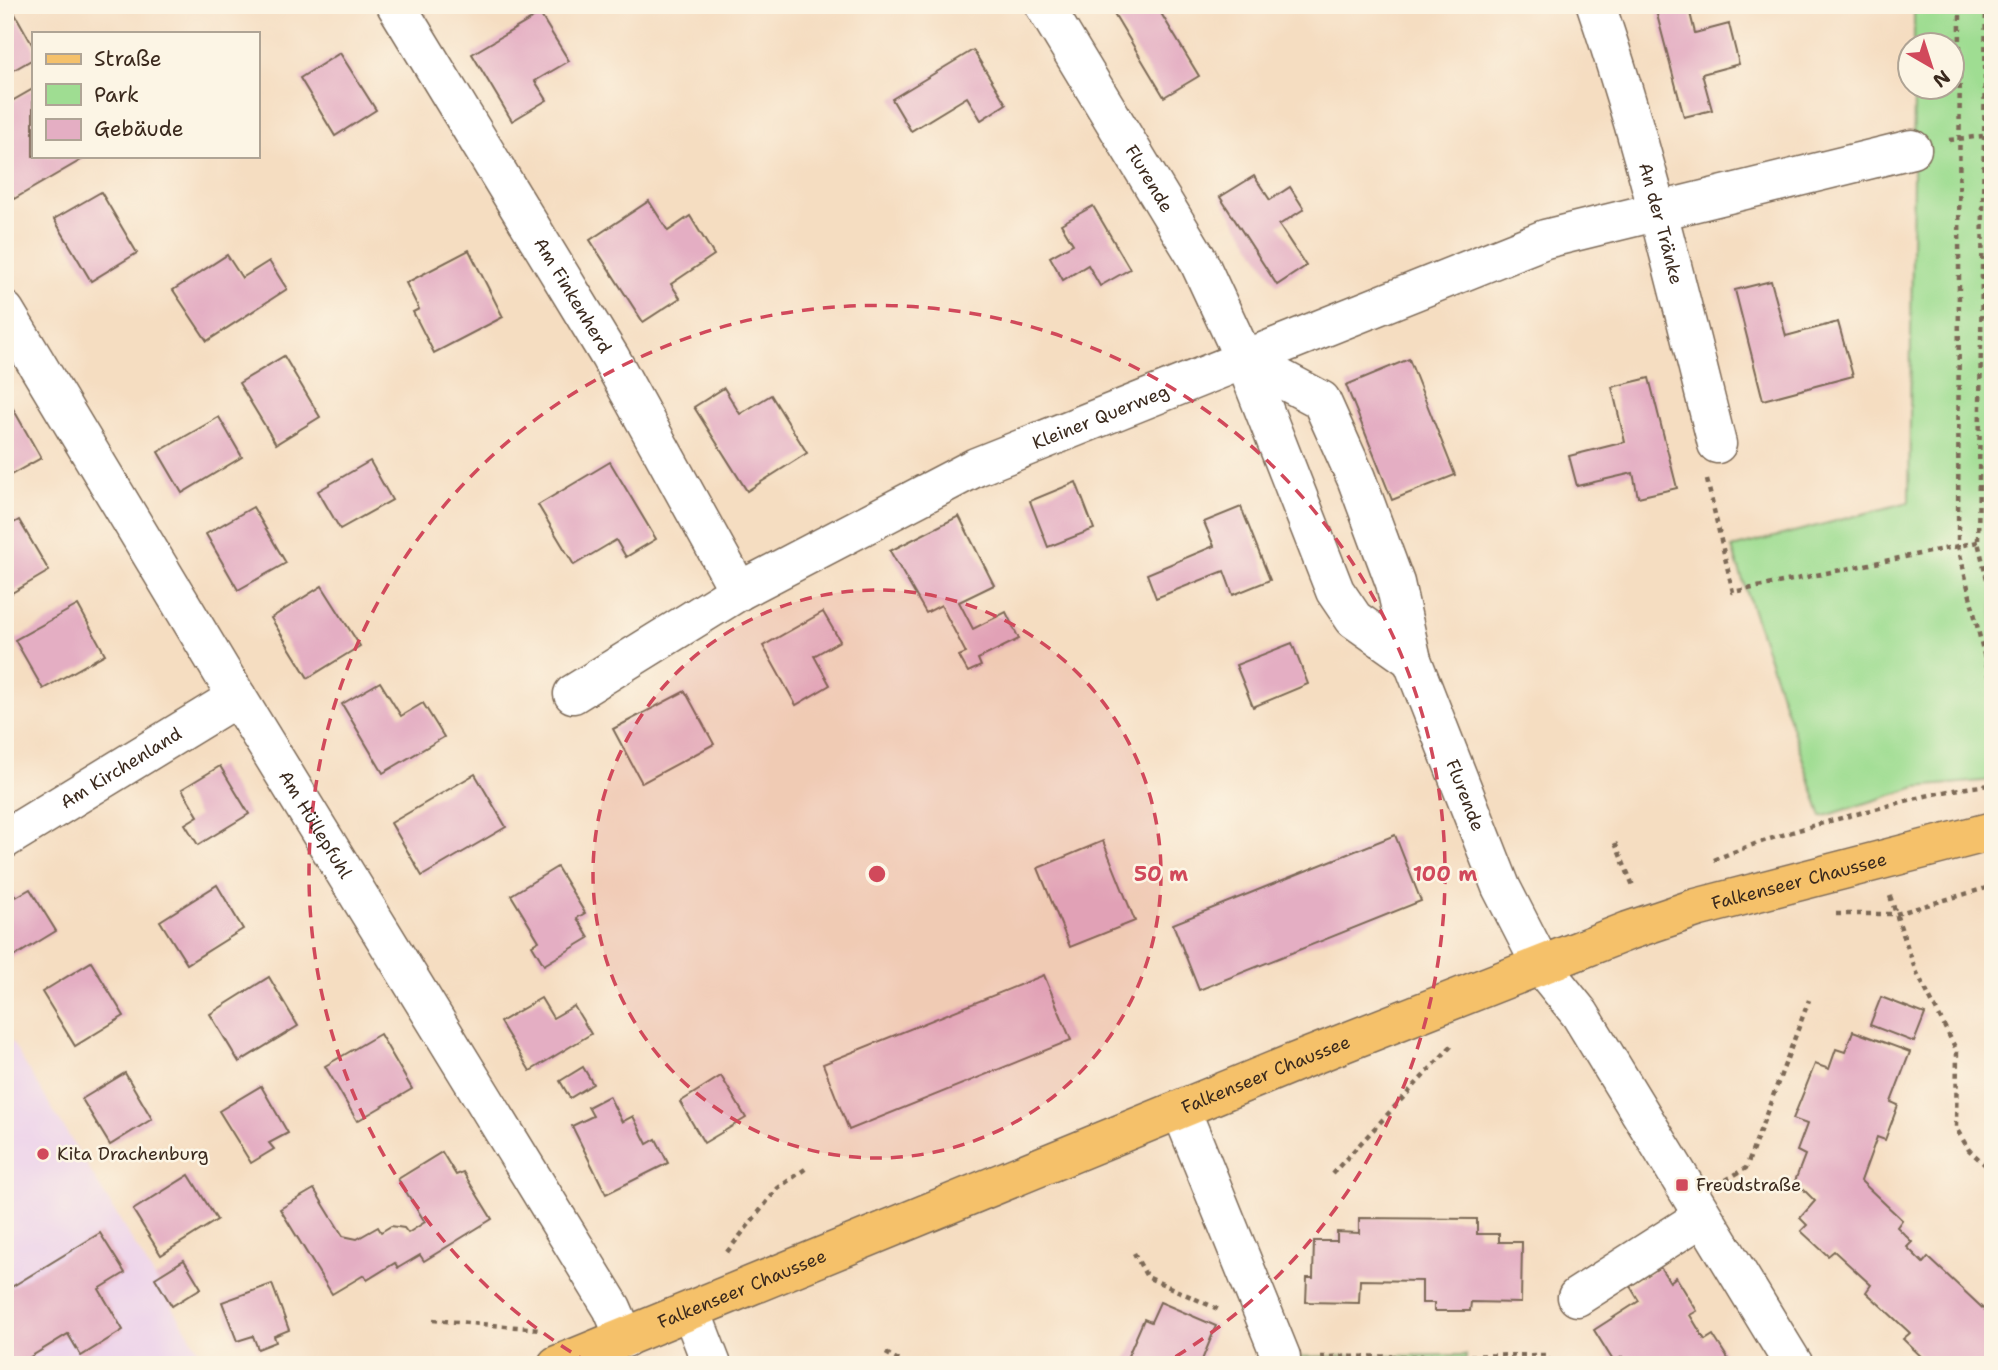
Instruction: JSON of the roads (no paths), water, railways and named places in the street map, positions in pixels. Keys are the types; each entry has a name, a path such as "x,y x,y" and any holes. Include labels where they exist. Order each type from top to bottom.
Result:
{"main road":[{"name":"Falkenseer Chaussee","path":"556,1347 625,1338 1181,1110 1628,932 1696,908 1878,864 1993,831"}],"street":[{"name":"Am Finkenherd","path":"396,5 610,357 739,591"},
{"name":"Flurende","path":"1044,5 1197,258 1244,359 1335,591 1354,619 1412,660"},
{"name":"An der Tränke","path":"1596,5 1626,92 1717,444"},
{"name":"Kleiner Querweg","path":"573,694 739,591 976,467 1244,359 1302,339 1545,239 1912,149"},
{"name":"Am Hüllepfuhl","path":"5,311 237,697 606,1297 625,1338"},
{"name":"Flurende","path":"1244,359 1321,400 1356,478 1395,583 1412,660 1501,887 1542,967"},
{"name":"Am Kirchenland","path":"5,839 237,697"},
{"path":"1542,967 1580,1014 1794,1365"},
{"path":"1181,1110 1281,1357"},
{"path":"1577,1297 1697,1209"},
{"path":"691,1311 712,1365"}],"place":[{"name":"Kita Drachenburg","path":"43,1154"},
{"name":"Freudstraße","path":"1682,1185"}]}
